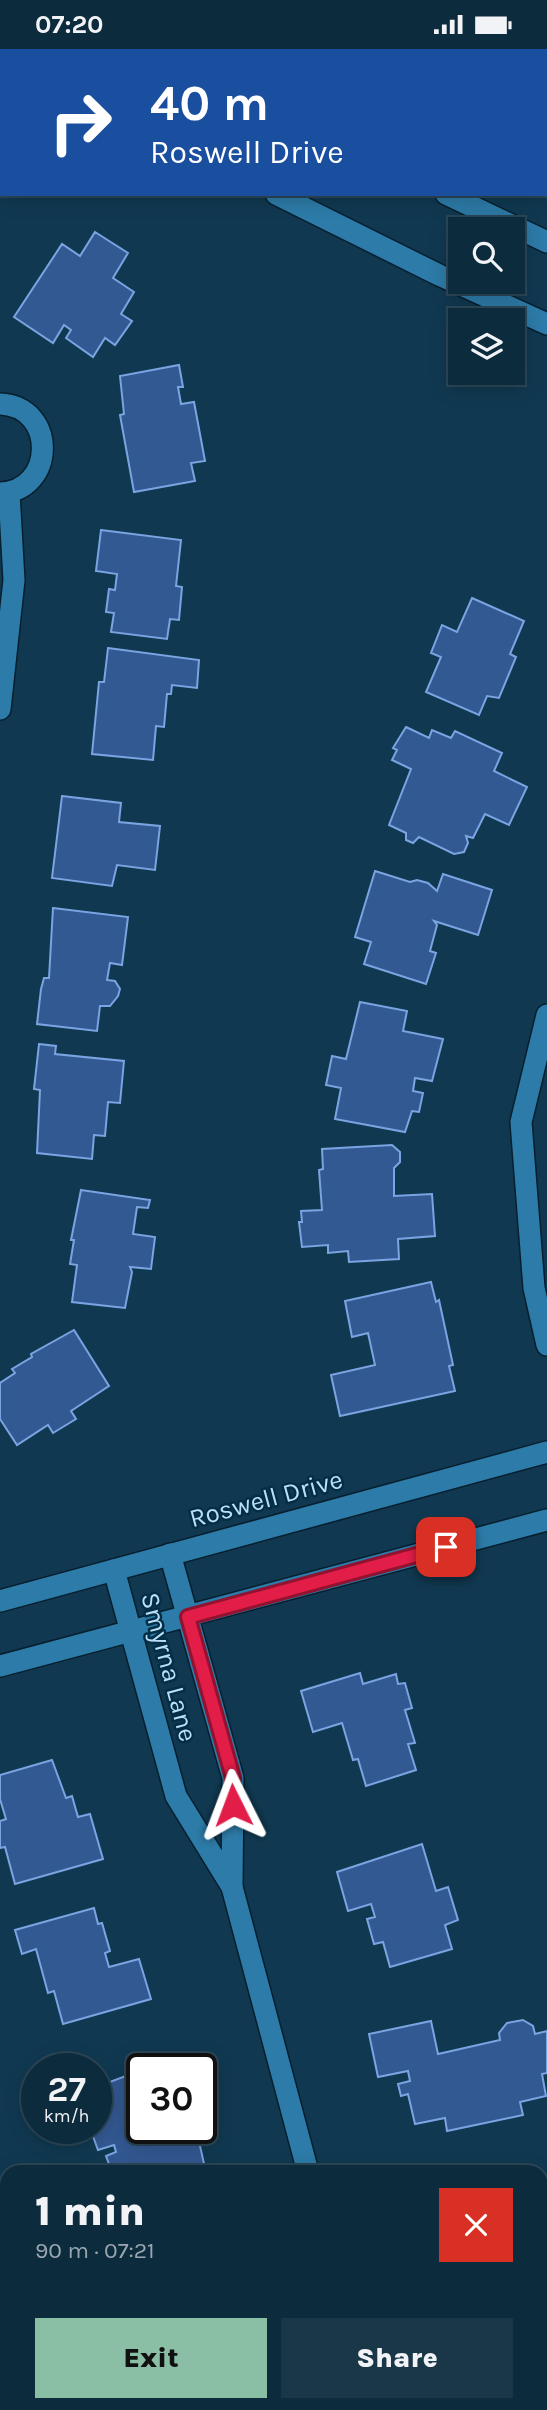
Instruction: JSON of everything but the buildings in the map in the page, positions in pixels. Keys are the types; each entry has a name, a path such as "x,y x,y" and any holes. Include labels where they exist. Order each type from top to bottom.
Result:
{"street":[{"path":"280,196 439,275 547,324"},
{"path":"450,196 547,242"},
{"path":"0,404 22,410 34,420 44,448 42,464 34,477 23,487 4,493 14,580 0,709"},
{"path":"547,1015 521,1122 534,1288 547,1345"},
{"name":"Roswell Drive","path":"0,1601 547,1452"},
{"path":"0,1666 547,1520"},
{"name":"Smyrna Lane","path":"170,1554 233,1778 232,1887 307,2165"},
{"name":"Smyrna Lane","path":"114,1570 176,1796 232,1887"}],"route":[{"path":"233,1805 233,1778 188,1617 446,1547"}]}
